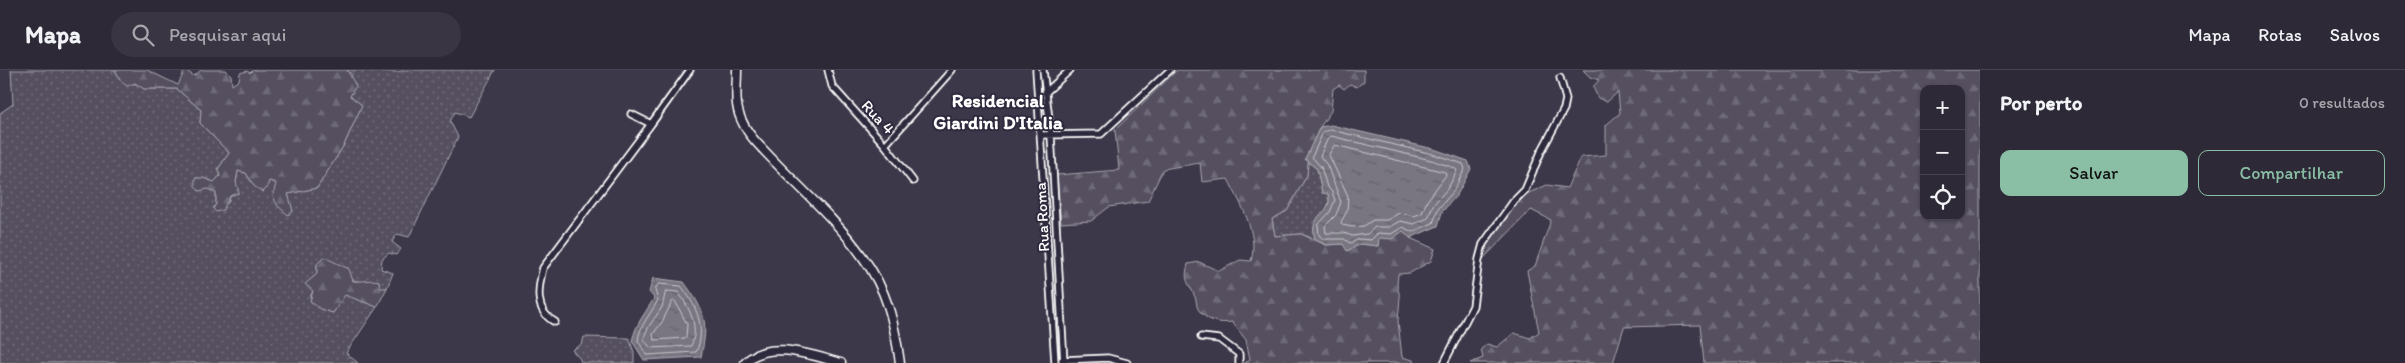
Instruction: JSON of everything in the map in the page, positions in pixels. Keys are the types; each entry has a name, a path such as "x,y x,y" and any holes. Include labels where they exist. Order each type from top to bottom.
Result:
{"street":[{"path":"555,322 546,318 541,310 540,278 543,268 690,70"},
{"path":"737,70 738,108 745,127 844,232 863,257 888,302 893,318 900,363"},
{"name":"Rua 4","path":"828,70 832,86 885,145 913,180"},
{"path":"885,145 952,70"},
{"name":"Rua Roma","path":"1036,70 1042,135 1055,362"},
{"name":"Rua Roma","path":"1043,70 1051,135 1063,361"},
{"path":"1039,96 1046,93 1070,70"},
{"path":"1042,135 1101,134 1170,70"},
{"path":"1444,363 1473,306 1478,259 1483,244 1513,202 1525,190 1541,152 1564,109 1566,99 1560,78"},
{"path":"632,114 651,124"},
{"path":"1051,290 1060,290"},
{"path":"1201,337 1223,341 1239,354 1238,363"},
{"path":"745,363 759,353 777,350 841,363"},
{"path":"1055,362 1108,358 1127,363"}],"green space":[{"path":"11,70 115,70 121,81 139,85 144,89 177,89 201,110 200,123 229,153 218,169 220,176 214,182 203,178 208,189 216,193 216,204 213,208 228,203 238,171 246,173 254,186 269,181 276,183 293,211 288,194 317,188 344,145 362,105 350,96 352,75 347,70 397,72 406,70 495,70 469,117 455,112 450,121 458,137 409,237 397,234 392,242 401,249 396,255 389,253 382,259 381,269 393,273 387,288 380,289 379,281 357,281 339,275 317,264 317,274 306,284 313,291 310,297 320,309 333,313 345,294 377,307 346,353 358,363 0,363 0,113 13,104"},
{"path":"115,70 147,70 178,85 185,70 194,76 201,70 226,70 231,75 232,85 239,80 240,73 247,71 250,73 253,70 347,70 356,86 350,96 362,105 344,145 317,188 288,194 293,211 288,215 277,205 273,196 276,183 269,181 267,188 263,192 254,186 246,173 238,171 236,182 239,193 230,196 223,210 216,212 213,209 216,204 216,193 208,189 199,191 195,186 195,178 203,178 214,182 220,176 218,169 229,153 200,123 201,110 177,89 144,89 135,83 127,86 121,81"},
{"path":"1177,70 1364,70 1364,81 1357,87 1350,84 1344,89 1339,85 1333,89 1331,111 1320,127 1305,159 1308,162 1307,175 1287,211 1272,219 1275,236 1301,234 1326,245 1344,244 1348,251 1360,244 1378,246 1378,238 1403,231 1410,238 1435,249 1431,261 1410,273 1398,274 1397,285 1400,297 1398,321 1402,357 1413,360 1414,363 1245,363 1250,359 1246,340 1232,322 1213,321 1201,313 1186,278 1188,264 1199,262 1219,271 1240,260 1251,261 1253,250 1247,218 1228,179 1202,182 1200,163 1163,169 1148,201 1109,207 1091,221 1061,223 1057,175 1119,170 1115,130"},
{"path":"1583,70 1980,70 1980,363 1704,363 1700,325 1624,327 1613,363 1470,363 1483,358 1481,349 1487,344 1497,347 1514,333 1530,338 1539,332 1527,271 1535,266 1551,220 1531,210 1481,261 1484,246 1514,203 1524,195 1547,185 1567,188 1581,157 1606,155 1606,125 1620,113 1618,92 1607,102 1598,98 1593,87 1599,80 1590,77"},
{"path":"1308,162 1317,169 1322,192 1328,194 1329,201 1328,206 1315,225 1315,239 1301,234 1275,236 1272,219 1287,211 1307,175"},
{"path":"324,257 349,269 353,281 379,281 380,288 387,288 377,307 345,295 333,313 320,309 310,301 313,291 305,284 317,274 317,264"},
{"path":"584,337 629,338 634,352 634,363 581,363 572,350 582,344"}],"water":[{"path":"1331,125 1434,149 1468,161 1471,169 1457,195 1442,212 1438,226 1410,238 1403,231 1392,239 1379,238 1378,246 1360,244 1347,251 1343,244 1326,245 1315,239 1314,230 1317,218 1328,206 1329,201 1328,194 1322,193 1317,169 1305,159 1320,127"},
{"path":"653,278 684,282 697,301 705,325 701,357 644,360 632,341 638,324 654,298 649,292"}],"district":[{"name":"Residencial Giardini D'Italia","path":"998,111"}]}
